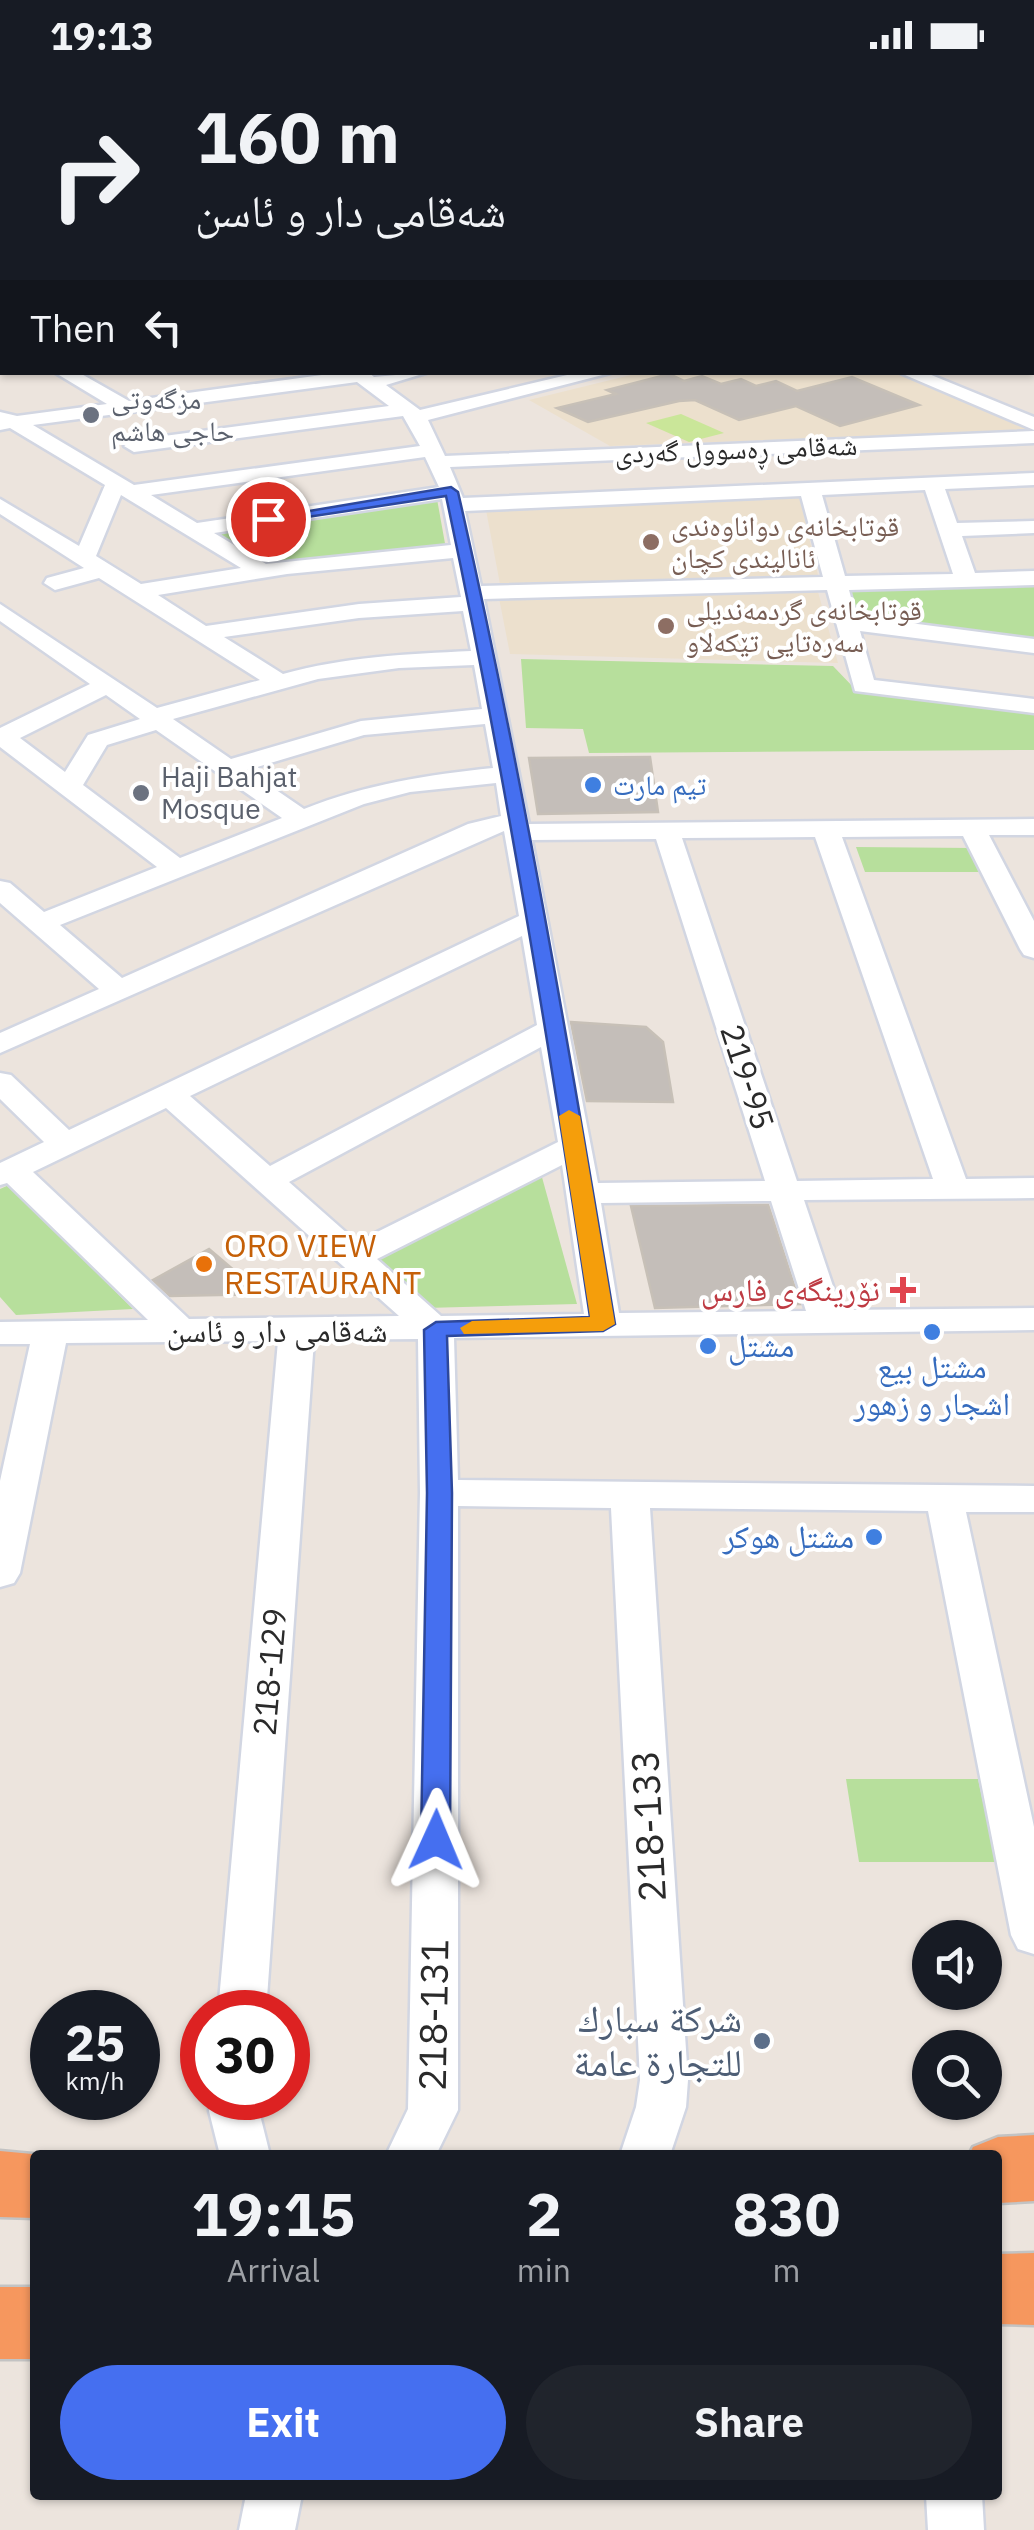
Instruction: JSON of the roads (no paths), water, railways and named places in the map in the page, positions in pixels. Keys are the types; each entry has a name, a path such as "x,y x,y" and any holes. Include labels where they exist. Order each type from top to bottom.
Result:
{"highway":[{"path":"1002,2170 1034,2168"},
{"path":"0,2184 30,2184"},
{"path":"1002,2289 1034,2289"},
{"path":"0,2324 30,2323"}],"street":[{"path":"68,375 126,407"},
{"path":"134,446 412,413 591,375"},
{"path":"916,376 1034,424"},
{"path":"4,420 362,377 412,413 453,498 465,550 575,1146 603,1324"},
{"path":"209,379 234,393"},
{"path":"999,410 1034,400"},
{"path":"4,420 262,571"},
{"name":"شەقامی ڕەسوول گەردی","path":"123,487 434,456 1034,436"},
{"path":"814,446 841,488"},
{"path":"195,530 453,498 1034,479"},
{"path":"933,484 967,581"},
{"path":"55,582 93,564 123,487"},
{"path":"810,489 864,686 1034,706"},
{"path":"0,506 276,680"},
{"path":"949,530 1034,526"},
{"path":"136,592 262,571 465,550"},
{"path":"203,634 359,610 474,598 1034,578"},
{"path":"0,612 300,818"},
{"path":"846,622 1034,646"},
{"path":"69,787 96,740 276,680 400,661 485,658"},
{"path":"107,685 1,736 176,868"},
{"path":"227,768 361,728 426,719 496,716"},
{"path":"41,923 300,818 410,784 507,774"},
{"path":"0,1044 477,830 516,826 667,832 1034,827"},
{"path":"972,828 1034,949"},
{"path":"826,829 953,1189"},
{"name":"219-95","path":"667,832 827,1322"},
{"path":"0,889 122,992"},
{"path":"182,1332 6,1172 534,920"},
{"path":"267,1181 553,1028"},
{"path":"0,1082 65,1144"},
{"path":"170,1094 436,1330"},
{"path":"354,1257 575,1146"},
{"path":"583,1194 1034,1188"},
{"name":"شەقامی دار و ئاسن","path":"0,1333 1034,1319"},
{"name":"218-131","path":"413,2150 432,2110 440,1493 436,1330"},
{"name":"218-129","path":"244,1990 297,1331"},
{"path":"0,1573 50,1333"},
{"path":"440,1493 1034,1499"},
{"name":"218-133","path":"630,1495 664,2080 661,2107 647,2150"},
{"path":"944,1498 1034,1934"},
{"path":"268,2530 273,2500"},
{"path":"954,2500 956,2530"}],"place":[{"name":"مزگەوتی حاجی هاشم","path":"91,415"},
{"name":"قوتابخانەی دواناوەندی ئانالیندی كچان","path":"651,542"},
{"name":"قوتابخانەی گردمەندیلی سەرەتایی تێكەلاو","path":"666,626"},
{"name":"تيم مارت","path":"593,785"},
{"name":"Haji Bahjat Mosque","path":"141,793"},
{"name":"ORO VIEW RESTAURANT","path":"204,1264"},
{"name":"نۆرینگەی فارس","path":"903,1290"},
{"name":"مشتل بيع اشجار و زهور","path":"932,1332"},
{"name":"مشتل","path":"708,1346"},
{"name":"مشتل هوكر","path":"874,1537"},
{"name":"شركة سبارك للتجارة عامة","path":"762,2041"}]}
